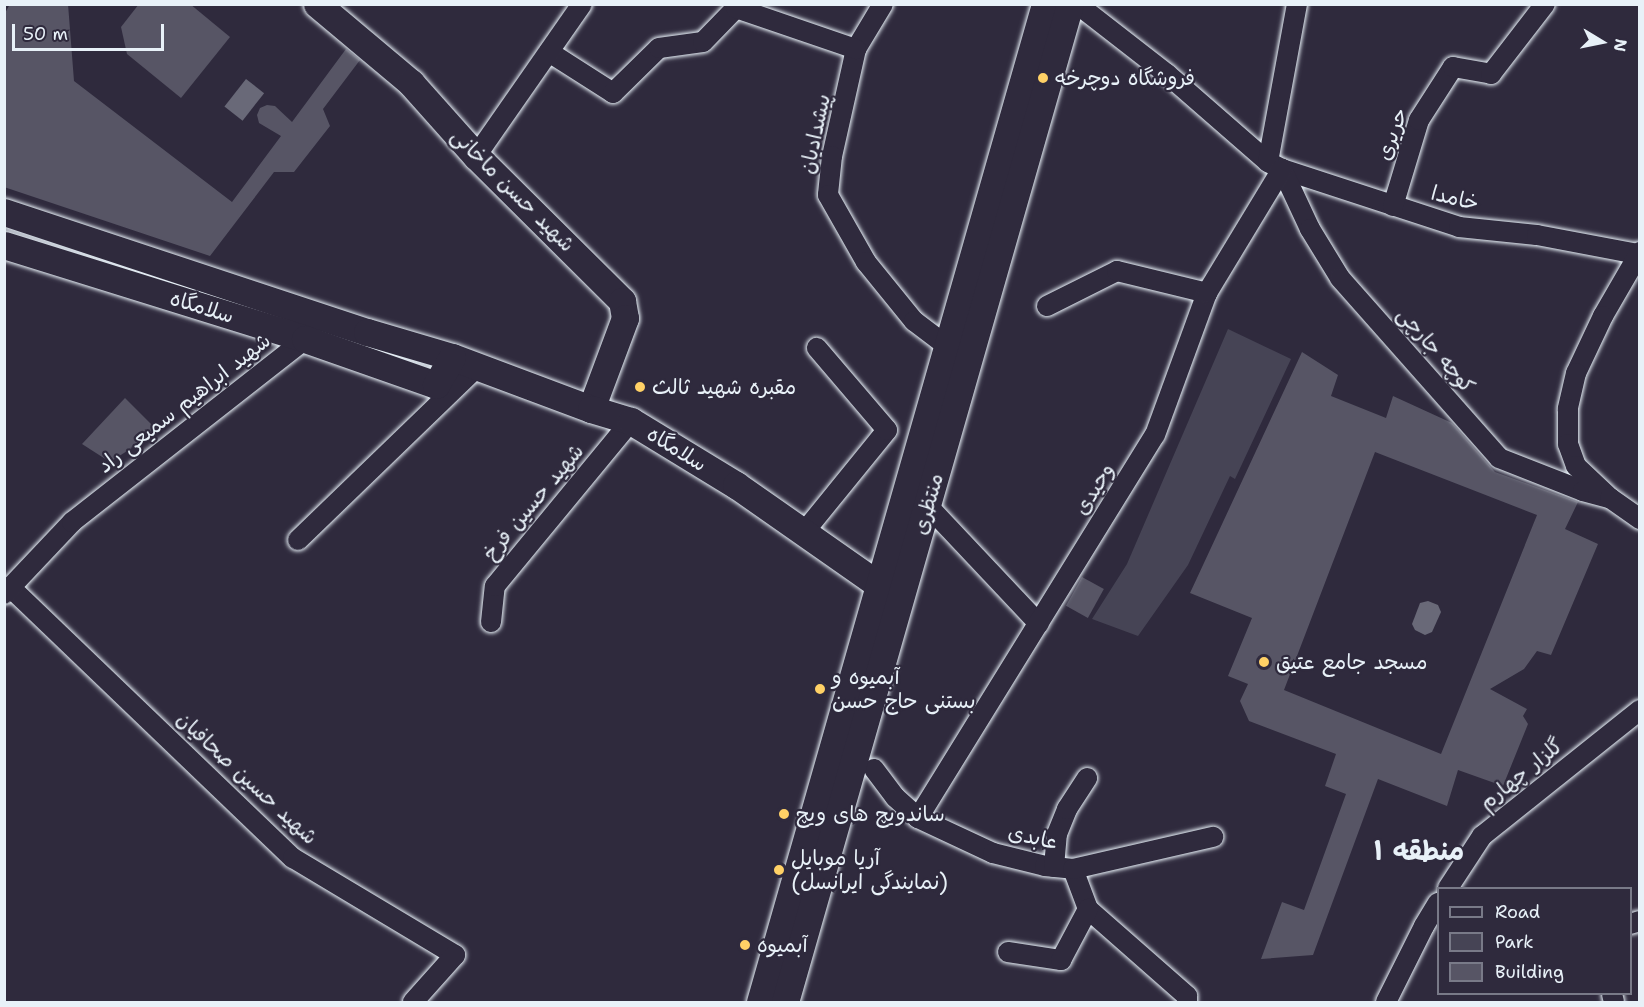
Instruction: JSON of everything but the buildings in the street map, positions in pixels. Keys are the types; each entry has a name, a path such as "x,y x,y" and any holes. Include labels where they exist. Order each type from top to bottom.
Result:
{"main road":[{"name":"شهید حسن ماخانی","path":"317,4 411,83 476,156 622,301 625,318 591,409"},
{"name":"منتظری","path":"773,999 927,505 959,350 1045,4"},
{"name":"منتظری","path":"773,999 879,585 959,350 1070,4"},
{"name":"سلامگاه","path":"4,212 452,357 591,409 632,421 736,485 879,585"},
{"name":"سلامگاه","path":"4,245 304,339 436,385 452,357"}],"street":[{"path":"476,156 582,4"},
{"name":"پیشدادیان","path":"883,4 856,49 832,156 828,195 866,262 914,321 959,350"},
{"path":"1077,4 1167,74 1275,166"},
{"path":"1275,166 1297,4"},
{"name":"حریری","path":"1394,206 1419,120 1453,67 1491,74 1545,4"},
{"path":"549,52 613,93 659,48 703,42 736,8 856,49"},
{"name":"خامدا","path":"1275,166 1459,227 1537,235 1639,253"},
{"name":"وحیدی","path":"918,818 1155,435 1207,293 1275,166"},
{"name":"کوچه جارچی","path":"1275,166 1340,278 1499,458 1610,498"},
{"path":"1639,253 1576,373 1568,409 1568,444 1576,466 1610,498 1640,519"},
{"path":"1047,306 1117,271 1207,293"},
{"name":"شهید ابراهیم سمیعی راد","path":"7,591 72,522 304,339 315,314"},
{"path":"804,531 887,430 817,348"},
{"path":"298,540 478,366"},
{"name":"شهید حسین فرخ","path":"491,622 495,586 632,421"},
{"path":"927,505 1039,624"},
{"name":"شهید حسین صحافیان","path":"7,591 293,858 455,955 413,1002"},
{"name":"گلزار چهارم","path":"1449,887 1482,836 1640,710"},
{"name":"عابدی","path":"874,769 895,797 918,818 993,852 1063,868 1088,909 1186,996 1187,1002"},
{"path":"1087,778 1067,809 1057,834 1063,868 1213,837"},
{"path":"1386,1002 1431,926 1437,906"},
{"path":"1008,952 1060,960 1088,909"}],"green space":[{"path":"1228,329 1291,359 1235,479 1230,476 1188,565 1138,636 1092,619 1127,564"}],"water":[{"path":"246,79 264,93 243,121 224,107"},
{"path":"1428,601 1438,605 1441,612 1432,632 1425,635 1415,630 1412,624 1420,603"}],"place":[{"name":"فروشگاه دوچرخه","path":"1043,78"},
{"name":"مقبره شهید ثالث","path":"640,387"},
{"name":"مسجد جامع عتیق","path":"1264,662"},
{"name":"آبمیوه و بستنی حاج حسن","path":"820,689"},
{"name":"ساندویچ های ویچ","path":"784,814"},
{"name":"آریا موبایل (نمایندگی ایرانسل)","path":"779,870"},
{"name":"آبمیوه","path":"745,945"}],"district":[{"name":"منطقه ۱","path":"1419,851"}]}
